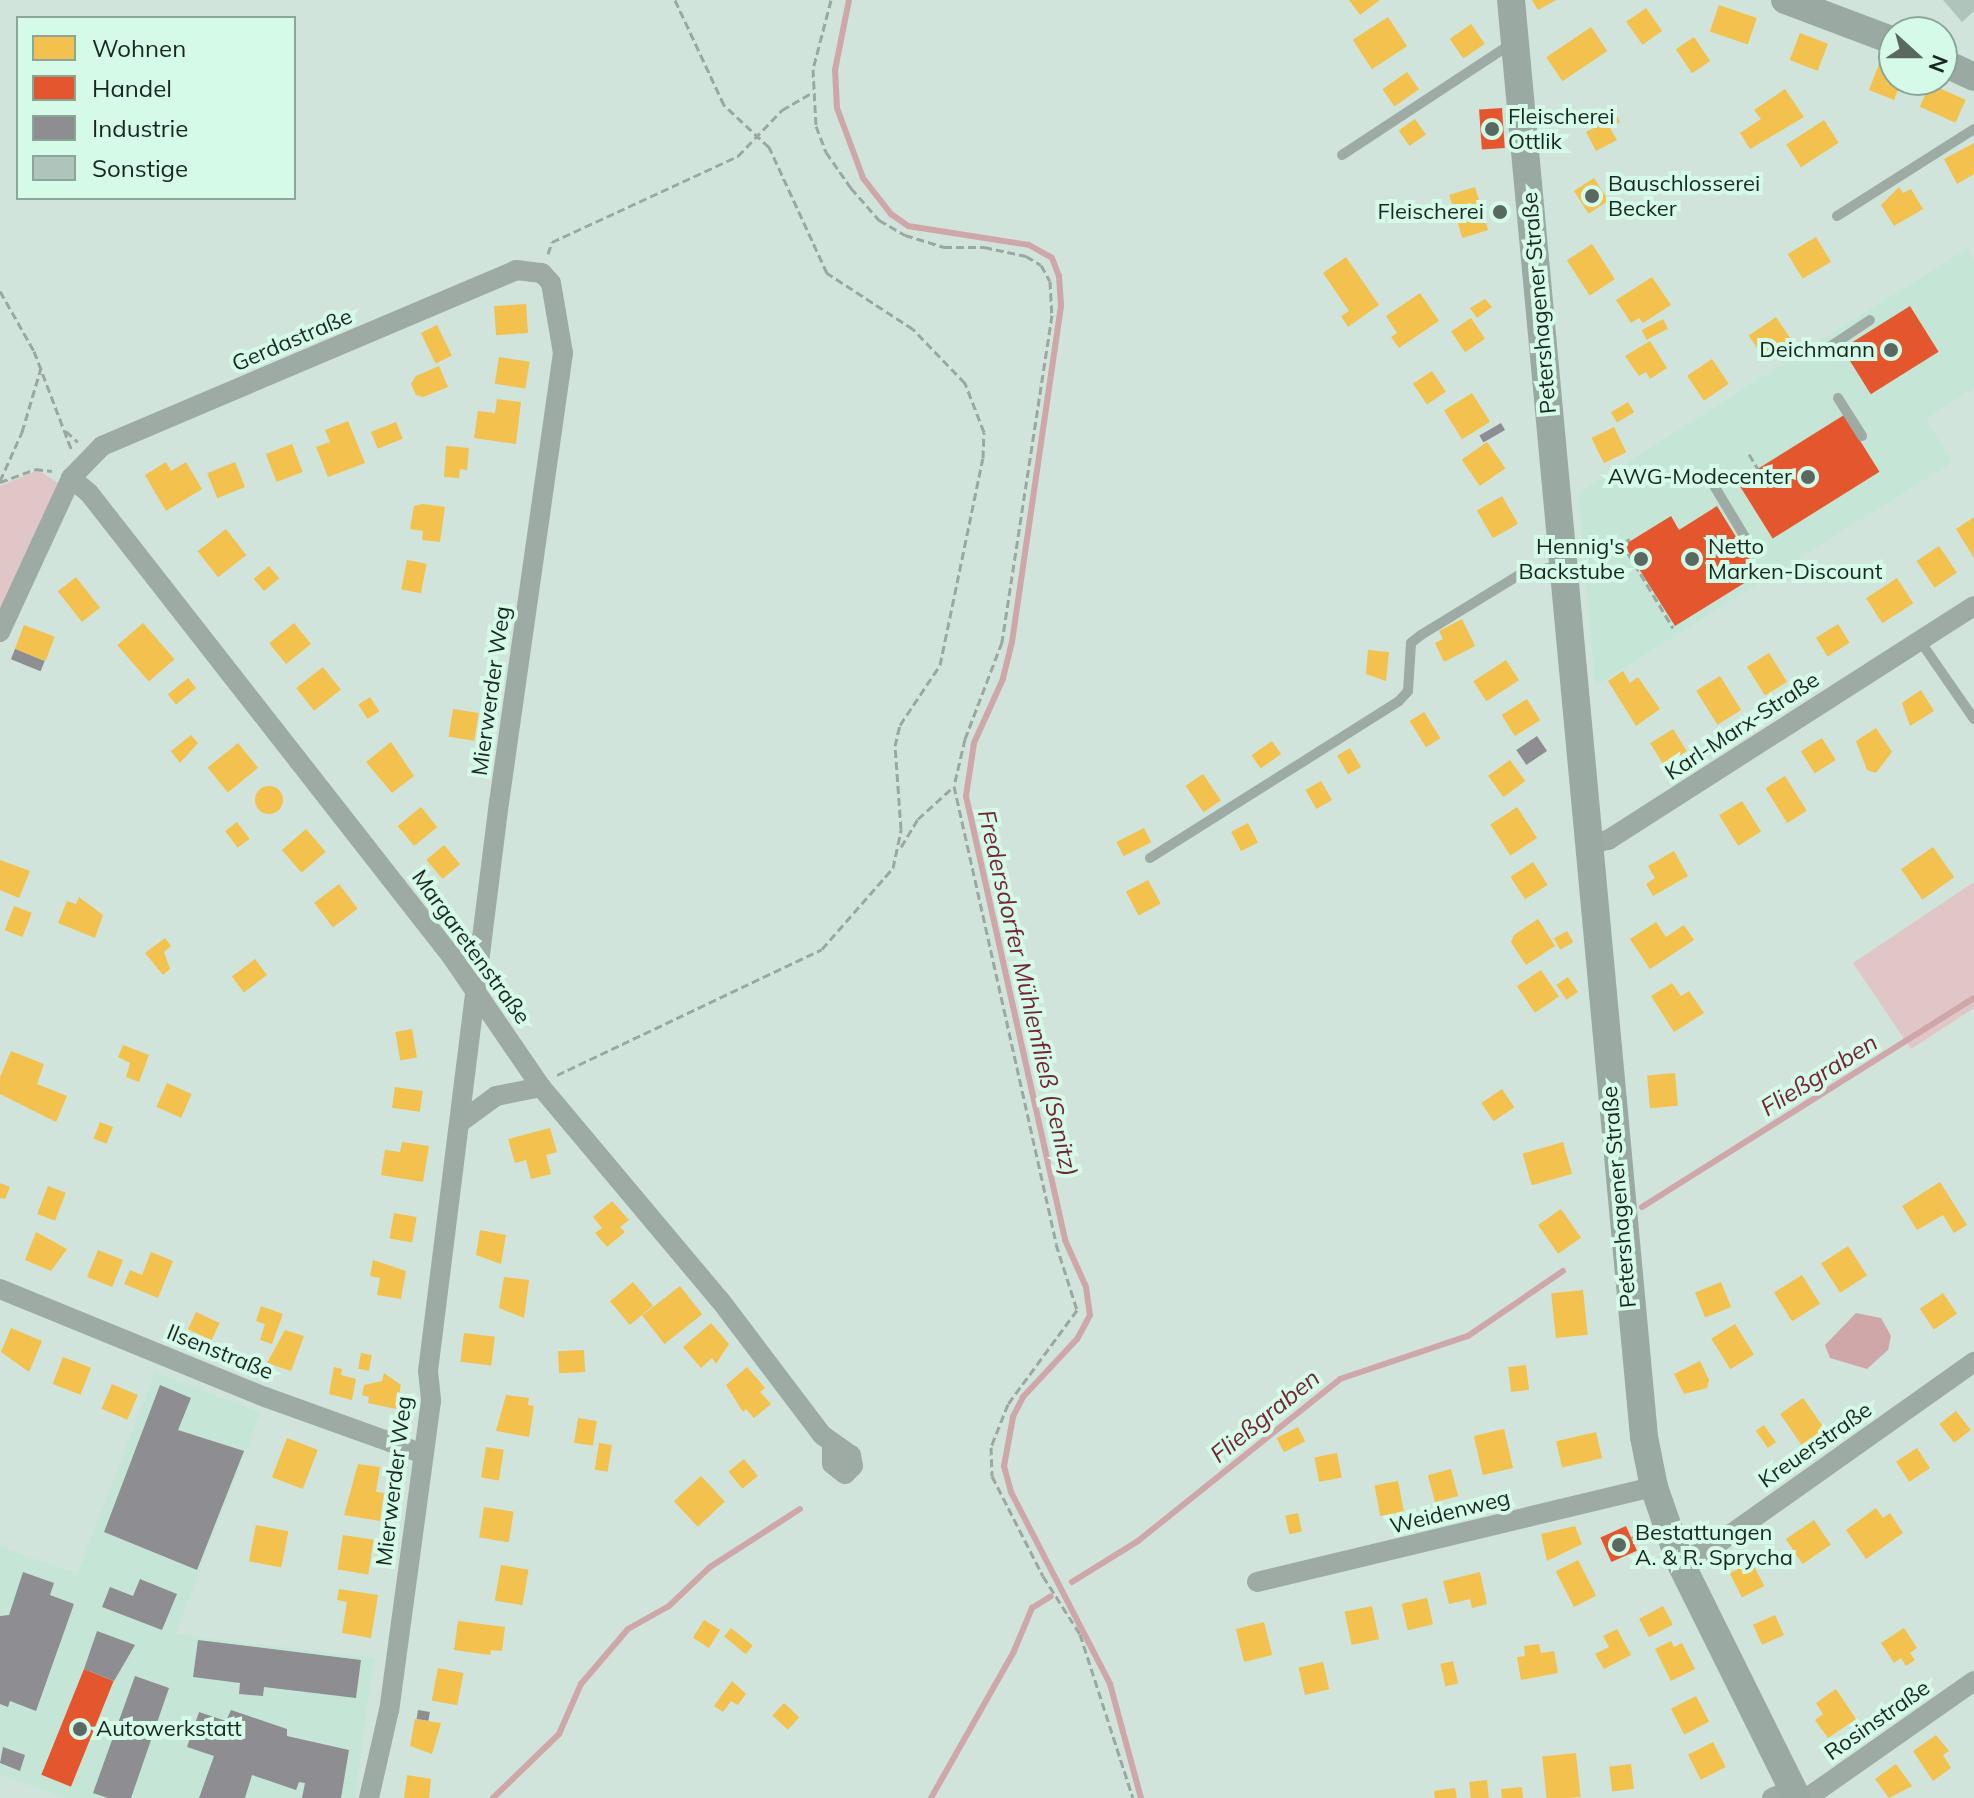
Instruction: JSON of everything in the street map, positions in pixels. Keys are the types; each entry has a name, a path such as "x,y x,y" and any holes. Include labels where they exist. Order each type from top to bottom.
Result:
{"street":[{"name":"Petershagener Straße","path":"1511,0 1634,1366 1654,1487 1680,1562 1792,1796"},
{"path":"1785,0 1878,35"},
{"name":"Gerdastraße","path":"0,632 68,484 102,446 516,270 542,273"},
{"name":"Mierwerder Weg","path":"369,1798 389,1710 431,1401 428,1371 478,995 499,802 563,353 555,293 542,273"},
{"name":"Margaretenstraße","path":"68,484 89,493 478,995 541,1087 720,1300 832,1446"},
{"name":"Karl-Marx-Straße","path":"1586,845 1608,840 1974,606"},
{"path":"462,1121 496,1096 541,1087"},
{"name":"Ilsenstraße","path":"0,1289 265,1397 423,1454"},
{"name":"Kreuerstraße","path":"1680,1562 1714,1546 1974,1362"},
{"name":"Weidenweg","path":"1257,1582 1654,1487"},
{"name":"Rosinstraße","path":"1792,1796 1974,1681"}],"lane":[{"path":"1342,155 1516,41"},
{"path":"1837,216 1974,129"},
{"path":"1825,350 1870,320"},
{"path":"1838,398 1862,436"},
{"path":"1710,479 1749,544"},
{"path":"1150,858 1399,701 1408,691 1411,643 1421,635 1519,575 1562,564"},
{"path":"1920,641 1974,719"}],"path":[{"path":"675,0 724,105 758,135 800,207 827,273 913,329 965,383 984,432 983,458 940,665 900,725 895,746 899,851"},
{"path":"831,0 813,69 816,126 826,152 879,220 924,243 1026,256 1041,265 1050,281 1052,315 1002,642 965,739 954,786 1056,1244 1077,1310 1008,1404 991,1447 992,1476 1043,1576 1080,1634 1133,1798"},
{"path":"542,273 552,242 738,156 800,95 813,92"},
{"path":"0,291 41,366 72,453 68,484"},
{"path":"0,481 22,432 41,366"},
{"path":"1749,454 1758,469"},
{"path":"0,481 35,469 51,470 68,484"},
{"path":"1626,532 1630,540 1622,543 1673,628"},
{"path":"541,1087 822,949 871,897 918,819 954,786"},
{"path":"1631,1538 1647,1531"}],"shaded area":[{"path":"1968,248 1974,260 1974,388 1926,419 1953,462 1595,686 1578,493"},
{"path":"38,470 58,483 0,611 0,486"},
{"path":"1974,882 1974,1008 1911,1049 1853,963"},
{"path":"1856,1313 1881,1318 1891,1336 1888,1350 1867,1369 1830,1358 1825,1345"},
{"path":"155,1372 261,1413 175,1634 374,1658 355,1798 66,1798 0,1775 0,1546 77,1574"}],"building: Wohnen":[{"path":"1349,0 1380,0 1360,15"},
{"path":"1532,0 1556,0 1538,10"},
{"path":"1719,5 1757,18 1748,44 1710,31"},
{"path":"1646,8 1662,31 1642,45 1626,22"},
{"path":"1388,17 1407,46 1372,69 1353,40"},
{"path":"1471,24 1485,44 1463,59 1450,39"},
{"path":"1591,27 1607,51 1562,81 1546,57"},
{"path":"1800,33 1828,44 1818,71 1790,60"},
{"path":"1694,37 1710,61 1692,73 1676,49"},
{"path":"1878,67 1878,94 1869,90"},
{"path":"1407,72 1419,89 1394,106 1382,89"},
{"path":"1785,89 1804,117 1750,149 1740,133 1761,119 1754,110"},
{"path":"1925,96 1957,96 1966,100 1955,123 1920,107"},
{"path":"1617,116 1620,122 1610,128 1617,140 1596,151 1586,132"},
{"path":"1415,119 1426,135 1410,146 1399,130"},
{"path":"1824,120 1839,143 1801,167 1786,145"},
{"path":"1974,143 1974,174 1957,184 1944,159"},
{"name":"Bauschlosserei Becker","path":"1594,178 1609,201 1589,214 1574,191"},
{"path":"1475,187 1488,230 1462,238 1449,195"},
{"path":"1899,187 1903,193 1911,189 1923,209 1894,226 1881,205"},
{"path":"1816,237 1831,262 1803,279 1788,254"},
{"path":"1592,244 1615,279 1590,296 1567,260"},
{"path":"1346,257 1379,305 1348,327 1341,316 1349,311 1323,273"},
{"path":"1652,277 1671,305 1643,323 1639,318 1631,323 1616,300"},
{"path":"1420,293 1439,321 1399,348 1391,337 1397,333 1386,316"},
{"path":"1485,299 1492,307 1477,318 1470,308"},
{"path":"526,304 528,333 496,335 494,306"},
{"path":"1776,317 1791,339 1764,358 1749,335"},
{"path":"1471,318 1485,339 1465,352 1451,331"},
{"path":"1663,319 1668,329 1647,340 1642,330"},
{"path":"437,325 452,356 436,363 421,333"},
{"path":"1650,341 1667,368 1650,379 1646,372 1639,376 1625,356"},
{"path":"499,357 530,362 525,389 495,384"},
{"path":"1712,359 1729,384 1704,401 1687,376"},
{"path":"439,366 448,387 423,397 416,395 411,384 416,376"},
{"path":"1432,371 1446,392 1427,405 1413,384"},
{"path":"1472,393 1490,422 1462,439 1444,410"},
{"path":"497,399 521,402 516,444 474,438 478,411 495,413"},
{"path":"1628,402 1634,412 1617,423 1611,412"},
{"path":"348,421 365,463 328,477 316,447 330,442 325,430"},
{"path":"396,422 403,439 378,449 371,432"},
{"path":"1614,427 1626,452 1604,463 1592,438"},
{"path":"1487,442 1505,468 1480,486 1462,460"},
{"path":"292,444 303,472 277,482 266,454"},
{"path":"446,446 469,448 467,470 460,469 459,478 444,477"},
{"path":"166,462 171,471 186,462 202,489 166,511 145,475"},
{"path":"235,462 245,487 217,498 207,473"},
{"path":"1502,496 1518,524 1493,538 1477,510"},
{"path":"414,506 445,507 440,542 422,540 423,531 410,529"},
{"path":"1974,517 1974,558 1956,529"},
{"path":"226,529 246,555 218,577 198,551"},
{"path":"1939,546 1957,573 1935,588 1917,561"},
{"path":"407,560 427,564 421,593 401,589"},
{"path":"269,566 279,578 264,591 254,579"},
{"path":"76,577 100,608 82,622 58,591"},
{"path":"1897,578 1913,603 1882,623 1866,598"},
{"path":"1462,619 1475,646 1444,662 1435,643 1443,639 1439,631"},
{"path":"143,623 174,659 149,682 117,645"},
{"path":"294,623 311,644 286,664 269,643"},
{"path":"1838,624 1850,643 1828,656 1816,638"},
{"path":"24,625 55,637 45,661 15,649"},
{"path":"1368,650 1389,652 1386,681 1366,674"},
{"path":"1769,653 1787,682 1765,696 1747,667"},
{"path":"1506,660 1519,680 1486,701 1473,681"},
{"path":"323,667 341,690 314,711 296,688"},
{"path":"1623,671 1630,683 1638,677 1660,709 1636,726 1608,681"},
{"path":"1720,676 1741,710 1717,725 1696,691"},
{"path":"188,678 196,688 176,704 168,694"},
{"path":"1921,690 1934,711 1910,726 1902,703"},
{"path":"370,697 379,711 368,719 358,705"},
{"path":"1527,699 1540,720 1515,736 1502,715"},
{"path":"453,709 479,713 474,741 449,737"},
{"path":"1424,712 1440,738 1426,747 1410,721"},
{"path":"1876,728 1892,752 1876,773 1867,770 1856,741"},
{"path":"1673,729 1687,751 1664,765 1650,743"},
{"path":"191,735 198,743 180,763 171,751"},
{"path":"1822,738 1836,760 1815,773 1801,751"},
{"path":"1272,741 1281,754 1261,768 1252,755"},
{"path":"391,742 414,776 392,793 366,762"},
{"path":"238,743 258,768 228,792 208,768"},
{"path":"1350,748 1361,767 1348,775 1337,756"},
{"path":"1510,760 1525,781 1503,797 1488,776"},
{"path":"1203,774 1221,801 1203,812 1186,786"},
{"path":"1785,776 1807,811 1787,823 1765,788"},
{"path":"1321,781 1332,800 1316,809 1305,790"},
{"path":"269,786 279,790 283,800 279,810 269,814 259,810 255,800 259,790"},
{"path":"1742,801 1761,832 1738,846 1719,815"},
{"path":"421,807 437,827 414,846 398,826"},
{"path":"1517,807 1537,838 1510,855 1490,824"},
{"path":"237,822 250,839 238,848 225,831"},
{"path":"1248,823 1258,843 1241,851 1231,832"},
{"path":"1144,828 1151,842 1124,856 1116,842"},
{"path":"306,829 326,852 302,873 282,850"},
{"path":"444,845 460,864 442,879 426,860"},
{"path":"1933,847 1954,877 1922,900 1901,869"},
{"path":"1674,851 1688,876 1653,896 1646,884 1655,878 1648,866"},
{"path":"0,860 30,871 19,898 0,890"},
{"path":"1533,862 1548,885 1525,899 1510,877"},
{"path":"1148,880 1161,904 1139,916 1126,892"},
{"path":"339,884 358,909 333,927 314,903"},
{"path":"79,897 103,915 95,938 58,923 67,901 76,904"},
{"path":"14,906 32,913 22,937 5,930"},
{"path":"1538,919 1555,946 1526,965 1511,942 1514,935"},
{"path":"1656,922 1666,937 1684,925 1694,940 1650,969 1630,939"},
{"path":"1567,931 1573,942 1560,950 1554,938"},
{"path":"165,938 171,946 164,952 170,969 163,975 145,953"},
{"path":"255,959 267,975 244,992 232,976"},
{"path":"1541,970 1559,997 1535,1013 1517,986"},
{"path":"1568,977 1578,992 1566,1000 1556,985"},
{"path":"1672,983 1681,996 1689,991 1704,1013 1674,1032 1651,996"},
{"path":"412,1029 417,1058 400,1061 395,1032"},
{"path":"123,1045 149,1055 139,1082 126,1077 130,1063 118,1057"},
{"path":"11,1051 44,1064 37,1084 67,1096 56,1122 0,1094 0,1077"},
{"path":"1675,1073 1678,1106 1650,1108 1647,1075"},
{"path":"167,1083 192,1094 181,1118 156,1107"},
{"path":"395,1087 423,1091 420,1112 392,1108"},
{"path":"1502,1089 1514,1107 1494,1121 1481,1103"},
{"path":"100,1122 113,1127 107,1144 94,1139"},
{"path":"550,1128 557,1152 546,1155 551,1174 531,1179 526,1160 515,1163 508,1139"},
{"path":"402,1142 429,1146 423,1182 381,1175 385,1150 400,1152"},
{"path":"1563,1142 1572,1174 1532,1185 1523,1154"},
{"path":"1940,1182 1967,1225 1954,1233 1943,1215 1917,1230 1902,1206"},
{"path":"0,1183 10,1187 5,1199 0,1198"},
{"path":"48,1186 66,1193 55,1221 37,1214"},
{"path":"612,1201 629,1220 620,1227 625,1232 607,1247 595,1233 602,1228 593,1217"},
{"path":"1561,1209 1581,1238 1558,1254 1538,1225"},
{"path":"394,1213 417,1217 412,1243 389,1239"},
{"path":"480,1230 506,1235 501,1264 476,1255"},
{"path":"36,1232 67,1249 51,1271 25,1260"},
{"path":"1848,1246 1867,1275 1840,1293 1821,1263"},
{"path":"98,1250 123,1260 112,1287 87,1277"},
{"path":"151,1252 173,1261 158,1298 124,1284 130,1270 142,1275"},
{"path":"373,1260 406,1271 401,1299 377,1295 380,1278 370,1276"},
{"path":"1802,1275 1820,1304 1792,1321 1774,1292"},
{"path":"504,1277 529,1280 524,1318 499,1308"},
{"path":"633,1282 653,1306 630,1325 610,1301"},
{"path":"1721,1282 1731,1307 1705,1318 1695,1292"},
{"path":"680,1286 702,1314 664,1344 642,1316"},
{"path":"1583,1290 1588,1335 1556,1338 1551,1293"},
{"path":"1943,1293 1957,1314 1934,1329 1920,1309"},
{"path":"261,1306 283,1314 272,1344 260,1340 265,1324 256,1321"},
{"path":"196,1312 220,1323 212,1340 188,1329"},
{"path":"711,1323 729,1344 716,1364 712,1358 701,1368 683,1347"},
{"path":"1735,1324 1754,1355 1730,1369 1711,1339"},
{"path":"11,1328 42,1341 29,1372 1,1352"},
{"path":"285,1330 304,1336 291,1371 267,1363"},
{"path":"464,1333 495,1337 491,1366 460,1362"},
{"path":"584,1350 585,1372 559,1373 558,1351"},
{"path":"361,1353 372,1355 369,1371 358,1369"},
{"path":"63,1357 91,1368 81,1395 53,1384"},
{"path":"1700,1361 1709,1380 1707,1388 1684,1394 1674,1374"},
{"path":"1526,1365 1529,1390 1511,1392 1508,1367"},
{"path":"334,1367 342,1369 341,1375 356,1379 352,1400 329,1394"},
{"path":"747,1367 765,1388 760,1392 771,1404 754,1418 746,1409 743,1412 726,1385"},
{"path":"384,1373 401,1385 396,1409 368,1403 369,1397 362,1395 364,1385 382,1381"},
{"path":"112,1384 138,1395 127,1420 101,1409"},
{"path":"506,1395 529,1398 528,1405 534,1406 529,1437 496,1431"},
{"path":"1803,1398 1825,1429 1802,1445 1780,1414"},
{"path":"1956,1411 1971,1430 1954,1443 1939,1424"},
{"path":"578,1418 597,1421 593,1446 574,1443"},
{"path":"1764,1425 1776,1442 1768,1448 1756,1431"},
{"path":"1298,1427 1305,1441 1284,1452 1277,1438"},
{"path":"1504,1429 1513,1468 1483,1475 1474,1436"},
{"path":"1596,1432 1602,1458 1562,1468 1556,1441"},
{"path":"287,1438 318,1450 303,1489 272,1477"},
{"path":"599,1443 612,1445 608,1472 595,1470"},
{"path":"486,1447 504,1450 499,1480 481,1478"},
{"path":"1917,1448 1930,1468 1909,1482 1896,1462"},
{"path":"1337,1453 1342,1478 1319,1482 1314,1457"},
{"path":"744,1459 758,1476 742,1489 728,1472"},
{"path":"358,1464 380,1467 376,1492 384,1493 380,1521 344,1515"},
{"path":"1451,1469 1458,1496 1435,1502 1428,1475"},
{"path":"701,1476 725,1502 698,1527 674,1501"},
{"path":"1398,1481 1404,1511 1380,1516 1374,1486"},
{"path":"484,1507 514,1512 509,1542 479,1538"},
{"path":"1876,1508 1883,1518 1890,1513 1903,1533 1866,1559 1846,1530"},
{"path":"1298,1513 1302,1532 1289,1534 1285,1516"},
{"path":"1814,1520 1831,1545 1803,1564 1786,1539"},
{"path":"256,1525 288,1531 281,1568 249,1561"},
{"path":"1575,1526 1582,1544 1547,1561 1541,1534"},
{"path":"343,1535 374,1540 368,1574 338,1570"},
{"path":"1578,1560 1596,1596 1574,1607 1556,1571"},
{"path":"1752,1562 1764,1586 1742,1597 1730,1573"},
{"path":"501,1565 529,1570 522,1605 495,1600"},
{"path":"1480,1572 1487,1604 1472,1608 1470,1599 1449,1604 1443,1581"},
{"path":"339,1589 378,1595 371,1638 342,1633 347,1602 337,1600"},
{"path":"1427,1598 1433,1624 1408,1630 1402,1604"},
{"path":"1372,1606 1379,1639 1352,1645 1345,1612"},
{"path":"1663,1606 1673,1625 1649,1637 1639,1619"},
{"path":"1775,1615 1784,1635 1762,1645 1753,1625"},
{"path":"704,1620 720,1630 709,1648 693,1638"},
{"path":"458,1621 505,1627 502,1651 491,1650 490,1655 454,1650"},
{"path":"1264,1622 1272,1655 1244,1662 1236,1629"},
{"path":"731,1628 753,1646 746,1654 724,1637"},
{"path":"1904,1628 1917,1648 1910,1653 1915,1660 1906,1666 1901,1658 1894,1663 1881,1643"},
{"path":"1617,1629 1631,1655 1604,1669 1595,1654 1609,1647 1603,1636"},
{"path":"1671,1641 1674,1647 1682,1643 1695,1669 1671,1681 1655,1649"},
{"path":"1539,1644 1541,1653 1554,1651 1558,1673 1521,1680 1517,1657 1525,1656 1524,1646"},
{"path":"1453,1661 1458,1683 1446,1686 1440,1664"},
{"path":"1323,1662 1329,1689 1305,1695 1299,1668"},
{"path":"438,1668 464,1673 457,1705 432,1700"},
{"path":"732,1681 746,1694 738,1705 731,1701 723,1712 714,1706"},
{"path":"1836,1689 1856,1719 1828,1738 1815,1720 1823,1714 1816,1703"},
{"path":"1696,1696 1709,1722 1684,1735 1671,1709"},
{"path":"784,1703 799,1717 788,1730 772,1715"},
{"path":"415,1719 441,1723 432,1754 410,1746"},
{"path":"1936,1735 1949,1751 1943,1755 1951,1768 1933,1781 1913,1751"},
{"path":"1713,1742 1726,1767 1701,1780 1688,1755"},
{"path":"1576,1753 1581,1797 1547,1798 1542,1757"},
{"path":"1631,1764 1634,1789 1612,1791 1609,1767"},
{"path":"1896,1764 1912,1786 1889,1798 1875,1779"},
{"path":"407,1775 431,1779 429,1798 404,1798"},
{"path":"1487,1780 1489,1798 1471,1798 1469,1782"},
{"path":"1522,1787 1523,1798 1502,1798 1501,1789"},
{"path":"1455,1788 1457,1798 1435,1798 1434,1791"}],"building: Handel":[{"name":"Fleischerei Ottlik","path":"1502,108 1505,148 1482,150 1479,110"},
{"name":"Deichmann","path":"1910,306 1939,352 1871,394 1842,348"},
{"name":"AWG-Modecenter","path":"1844,415 1880,472 1773,539 1737,482"},
{"name":"Netto Marken-Discount","path":"1717,506 1759,574 1675,626 1624,545 1671,516 1679,530"},
{"name":"Bestattungen A. & R. Sprycha","path":"1626,1526 1637,1551 1611,1562 1600,1537"},
{"name":"Autowerkstatt","path":"84,1669 114,1681 71,1787 41,1775"}],"building: Industrie":[{"path":"1501,423 1505,430 1483,442 1479,436"},
{"path":"15,649 45,661 41,671 11,659"},
{"path":"1537,736 1547,751 1526,765 1516,750"},
{"path":"160,1385 191,1398 178,1430 244,1451 197,1570 104,1532"},
{"path":"23,1572 54,1583 50,1595 74,1604 36,1711 10,1701 8,1707 0,1704 0,1616 9,1615"},
{"path":"140,1579 177,1594 162,1630 102,1607 110,1587 133,1596"},
{"path":"97,1631 135,1645 114,1681 84,1669"},
{"path":"198,1640 361,1660 356,1698 264,1687 263,1696 239,1694 240,1683 193,1677"},
{"path":"135,1676 169,1688 131,1798 108,1798 93,1793"},
{"path":"231,1710 287,1729 287,1736 349,1750 341,1798 302,1798 305,1783 299,1782 296,1790 252,1775 245,1798 199,1798 214,1756 187,1747 199,1712 226,1721"},
{"path":"418,1710 430,1712 428,1721 417,1719"},
{"path":"3,1747 25,1755 20,1771 0,1763"}],"building: Sonstige":[{"path":"1943,0 1974,0 1974,11 1962,22"}],"waterway":[{"name":"Fredersdorfer Mühlenfließ (Senitz)","path":"849,0 835,70 837,108 863,178 891,214 908,226 1029,245 1052,258 1059,276 1061,306 1012,642 1003,679 974,743 966,796 1065,1240 1086,1287 1090,1315 1077,1339 1023,1397 1013,1417 1004,1466 1011,1492 1110,1684 1141,1798"},
{"name":"Fließgraben","path":"1642,1207 1974,998"},
{"name":"Fließgraben","path":"1072,1582 1138,1541 1340,1379 1468,1336 1563,1271"},
{"path":"493,1798 559,1734 581,1684 628,1629 669,1606 710,1567 800,1509"},
{"path":"931,1798 1014,1651 1032,1608 1051,1596"}],"place":[{"name":"Fleischerei Ottlik","path":"1492,129"},
{"name":"Bauschlosserei Becker","path":"1592,196"},
{"name":"Fleischerei","path":"1500,212"},
{"name":"Deichmann","path":"1891,350"},
{"name":"AWG-Modecenter","path":"1808,477"},
{"name":"Hennig's Backstube","path":"1641,559"},
{"name":"Netto Marken-Discount","path":"1692,559"},
{"name":"Bestattungen A. & R. Sprycha","path":"1619,1545"},
{"name":"Autowerkstatt","path":"80,1729"}]}
